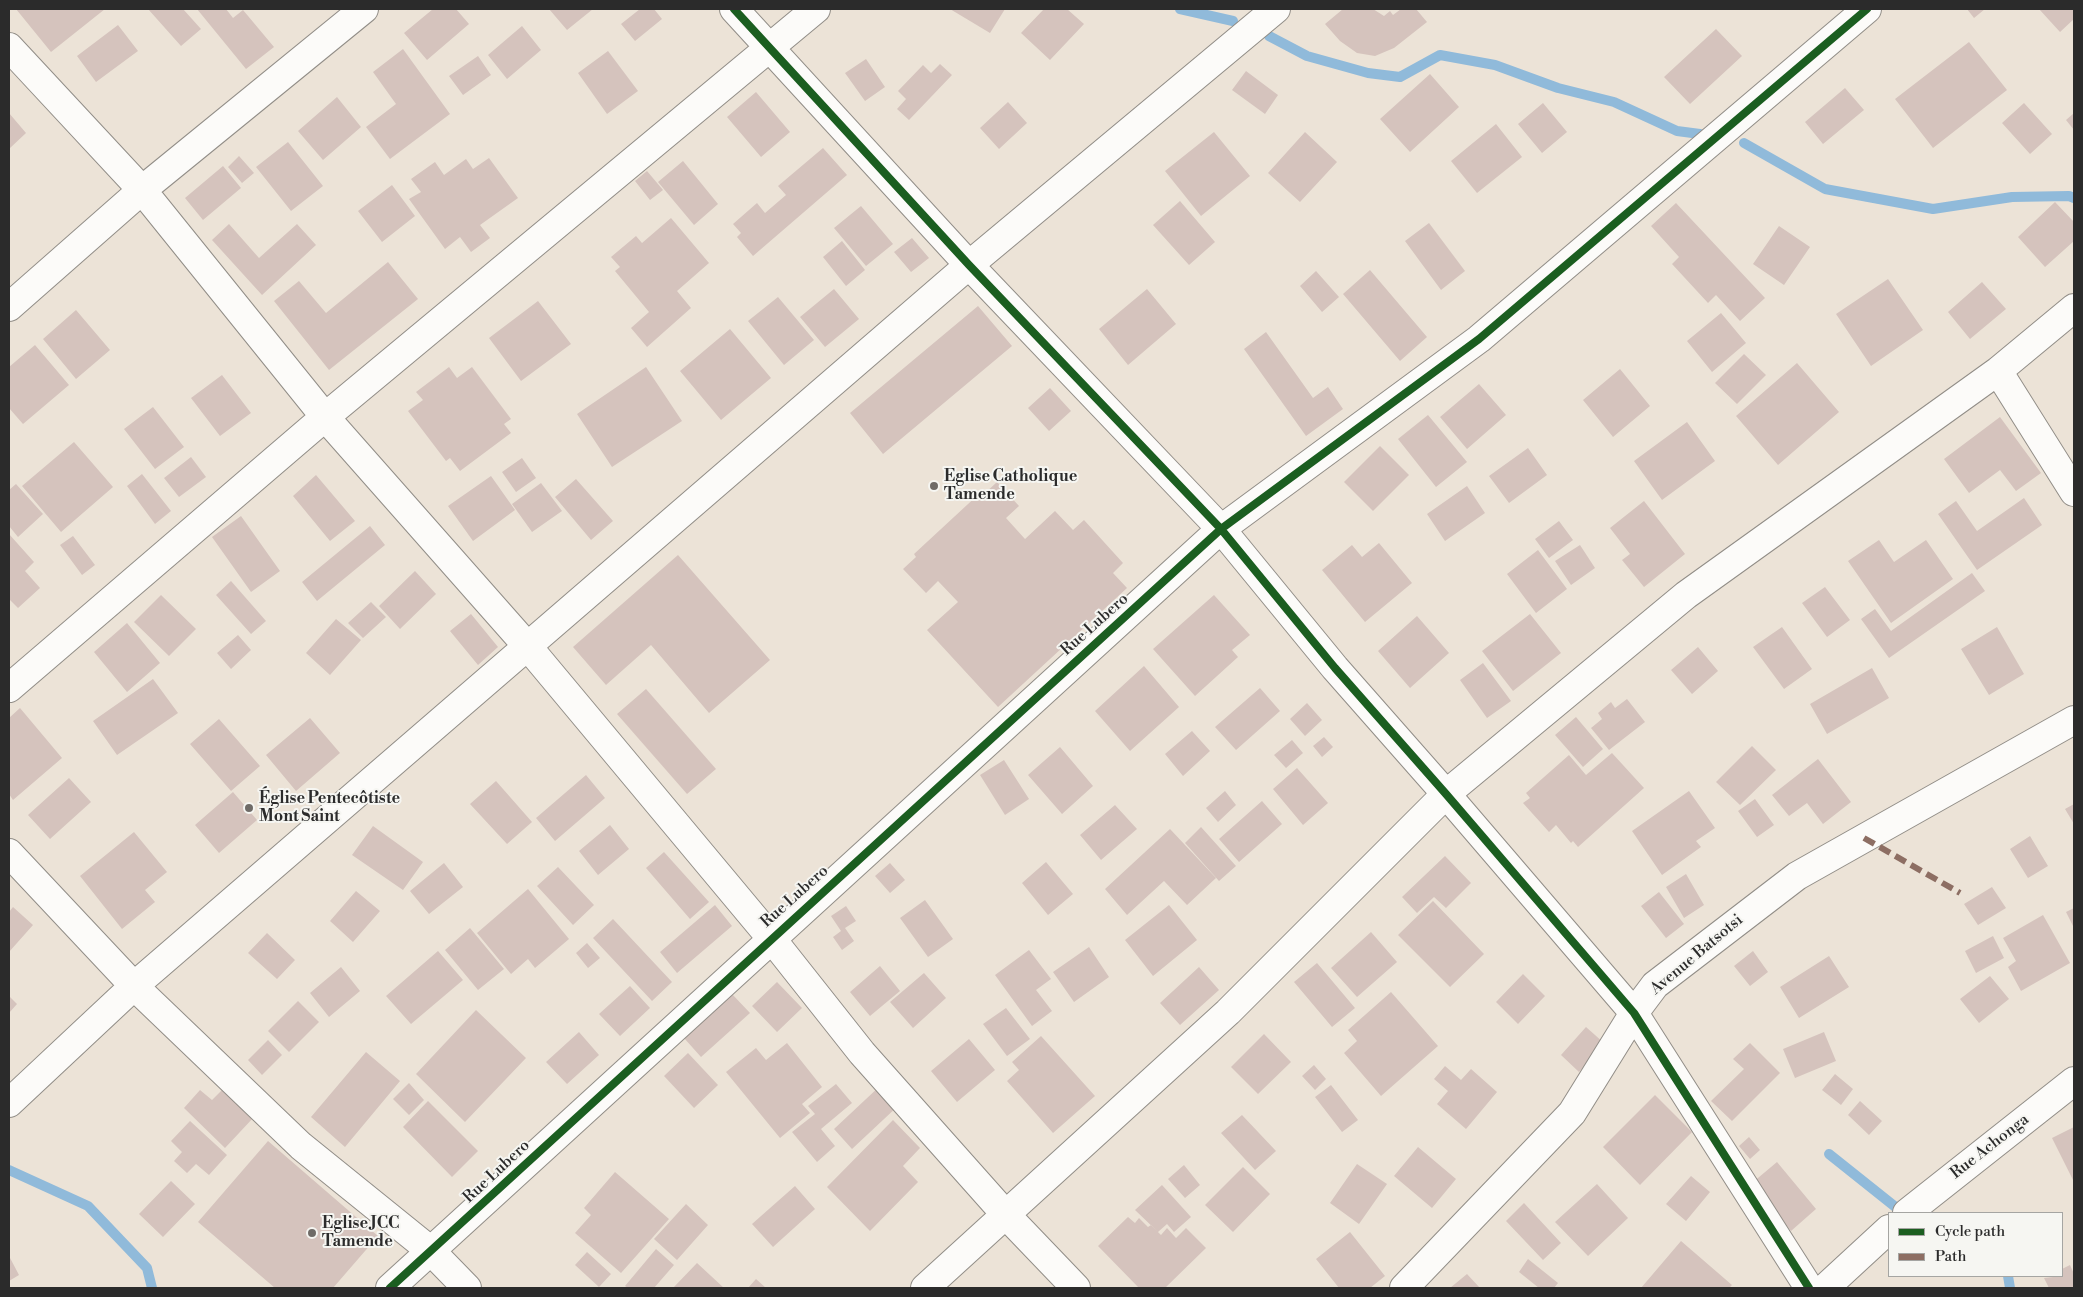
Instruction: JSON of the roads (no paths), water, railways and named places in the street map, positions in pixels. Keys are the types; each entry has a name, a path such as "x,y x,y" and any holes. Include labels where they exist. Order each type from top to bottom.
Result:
{"street":[{"path":"9,306 142,190 364,9"},
{"path":"734,9 969,265 1221,529 1335,668 1634,1013 1809,1288"},
{"path":"9,688 325,418 816,9"},
{"path":"9,1103 134,986 529,648 969,265 1276,9"},
{"name":"Rue Lubero","path":"390,1288 1221,529 1479,339 1867,9"},
{"path":"9,47 142,190 325,418 529,648 771,938 862,1053 1006,1216 1076,1288"},
{"path":"926,1288 1228,1012 1446,794 1686,596 1998,371 2074,308"},
{"path":"1998,371 2074,492"},
{"name":"Avenue Batsotsi","path":"1404,1288 1572,1113 1634,1013 1655,985 1797,876 2074,720"},
{"path":"9,853 134,986 302,1146 431,1252 467,1288"},
{"name":"Rue Achonga","path":"1908,1212 2074,1081"},
{"path":"1825,1288 1888,1230"}],"waterway":[{"path":"1180,9 1233,21"},
{"path":"1269,36 1307,56 1368,73 1400,77 1440,55 1495,65 1558,88 1614,102 1677,131 1700,134"},
{"path":"1744,143 1825,189 1933,209 2012,197 2069,196 2074,198"},
{"path":"1829,1154 1902,1212"},
{"path":"9,1170 88,1206 147,1268 152,1288"},
{"path":"2008,1277 2010,1288"}],"place":[{"name":"Eglise Catholique Tamende","path":"934,486"},
{"name":"Église Pentecôtiste Mont Saint","path":"249,808"},
{"name":"Eglise JCC Tamende","path":"312,1233"}]}
